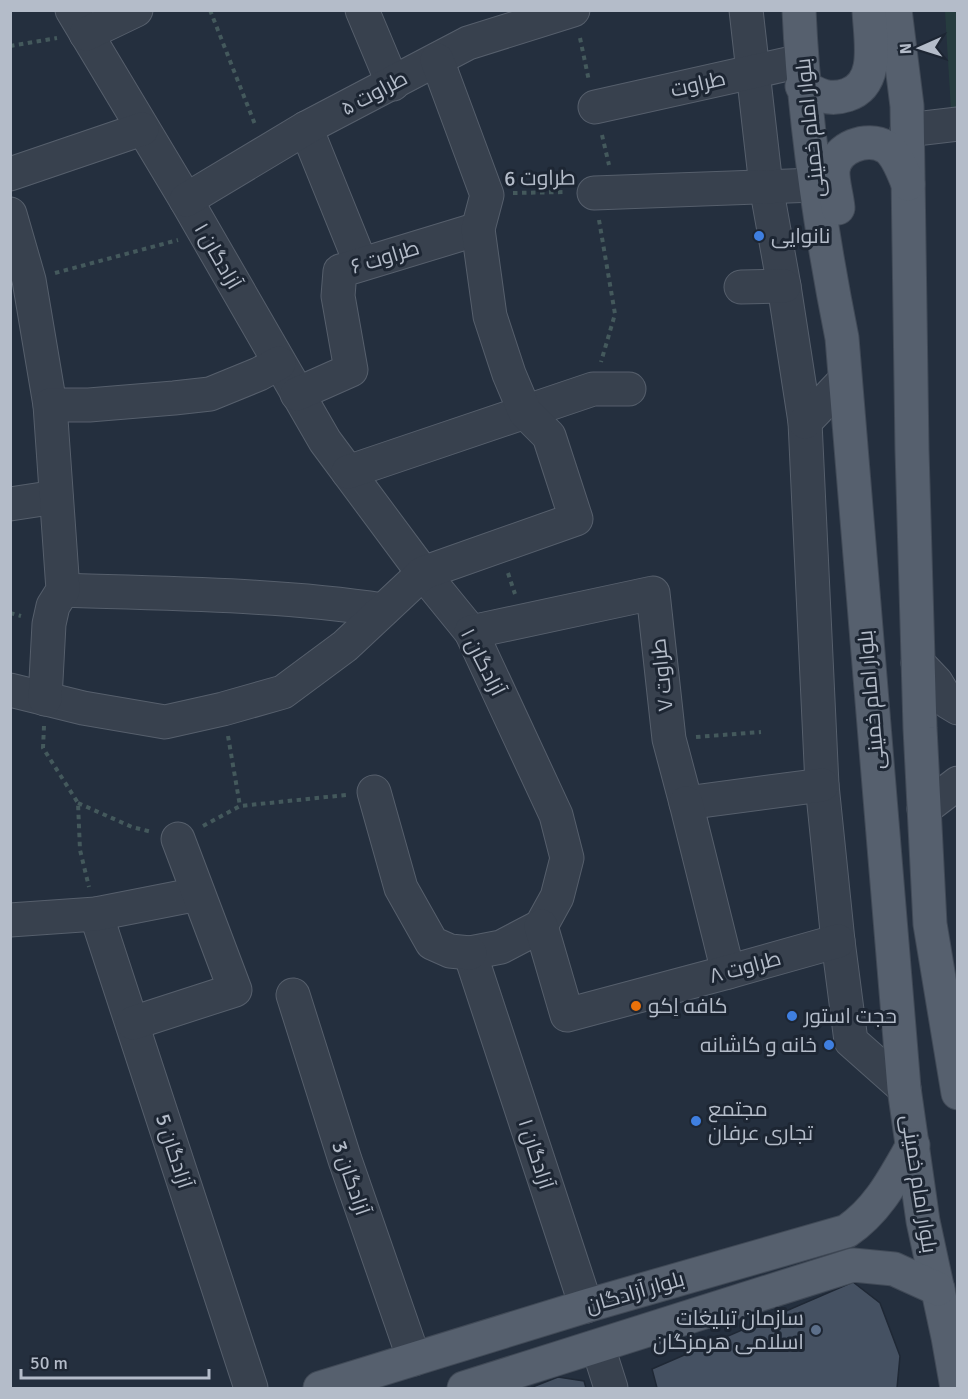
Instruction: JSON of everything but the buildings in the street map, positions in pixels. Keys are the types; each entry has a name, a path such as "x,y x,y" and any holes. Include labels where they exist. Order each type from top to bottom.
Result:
{"main road":[{"name":"بلوار امام خمینی","path":"799,10 802,74 815,185 842,338 904,1088 923,1221 957,1389"},
{"path":"802,74 822,97 837,98 861,88 868,76 871,59 869,10"},
{"path":"895,10 907,106 912,450 918,663 930,924 957,1093"},
{"path":"842,338 841,232 833,169 841,155 853,144 870,142 887,148 898,162 908,184"},
{"name":"بلوار آزادگان","path":"320,1389 586,1306 847,1231 875,1207 888,1190 913,1145"},
{"name":"بلوار آزادگان","path":"465,1389 852,1265 894,1269 938,1289"},
{"path":"586,1306 598,1347"}],"street":[{"path":"79,22 136,10"},
{"path":"362,10 393,84"},
{"path":"746,10 766,186 805,422 822,785 851,1041 904,1088"},
{"name":"طراوت ۵","path":"186,200 306,128 468,43 564,12"},
{"name":"آزادگان ۱","path":"79,22 186,200 325,441 423,573 471,632 556,815 567,858 557,897 541,926"},
{"path":"10,690 83,708 165,722 284,692 345,646 423,573 576,519 549,436 525,412 509,375 490,316 478,229 487,195 437,60"},
{"name":"طراوت","path":"595,107 753,71 802,74"},
{"path":"907,130 957,124"},
{"path":"306,128 361,264"},
{"path":"10,174 142,129"},
{"path":"594,193 815,185"},
{"path":"10,214 29,280 50,405 63,590 53,606 49,624 45,699"},
{"name":"طراوت ۶","path":"297,394 351,370 338,296 340,271 478,229"},
{"path":"741,287 784,286"},
{"path":"50,405 100,404 210,394 259,374 279,363"},
{"path":"805,422 844,381"},
{"path":"348,472 593,389 629,389"},
{"path":"10,504 56,497"},
{"path":"63,590 239,597 345,604 383,610"},
{"name":"طراوت ۷","path":"471,632 653,593 669,739 728,972"},
{"path":"918,663 936,682 948,702 957,708"},
{"path":"924,809 957,783"},
{"path":"686,803 822,785"},
{"path":"374,792 401,888 432,943 450,951 470,953 501,947 541,926"},
{"path":"133,1023 235,990 178,839"},
{"path":"10,920 96,914 198,894"},
{"name":"آزادگان 5","path":"96,914 251,1389"},
{"name":"طراوت ۸","path":"541,926 567,1015 838,941"},
{"name":"آزادگان ۱","path":"470,953 586,1306"},
{"name":"آزادگان 3","path":"293,995 345,1160 414,1359"},
{"path":"598,1347 611,1389"}],"path":[{"path":"210,10 266,152"},
{"path":"10,46 79,22"},
{"name":"طراوت 6","path":"487,195 548,191 594,193"},
{"path":"593,389 615,314 594,193"},
{"path":"29,280 205,233"},
{"path":"501,546 522,621"},
{"path":"45,699 43,748 78,803 80,850 96,914"},
{"path":"223,709 240,806"},
{"path":"669,739 761,732"},
{"path":"78,803 132,827 178,839 240,806 374,792"}],"green space":[{"path":"945,11 957,11 957,109 951,110"}],"place":[{"name":"نانوایی","path":"759,236"},
{"name":"کافه اِکو","path":"636,1006"},
{"name":"حجت استور","path":"792,1016"},
{"name":"خانه و کاشانه","path":"829,1045"},
{"name":"مجتمع تجاری عرفان","path":"696,1121"},
{"name":"سازمان تبلیغات اسلامی هرمزگان","path":"816,1330"}]}
